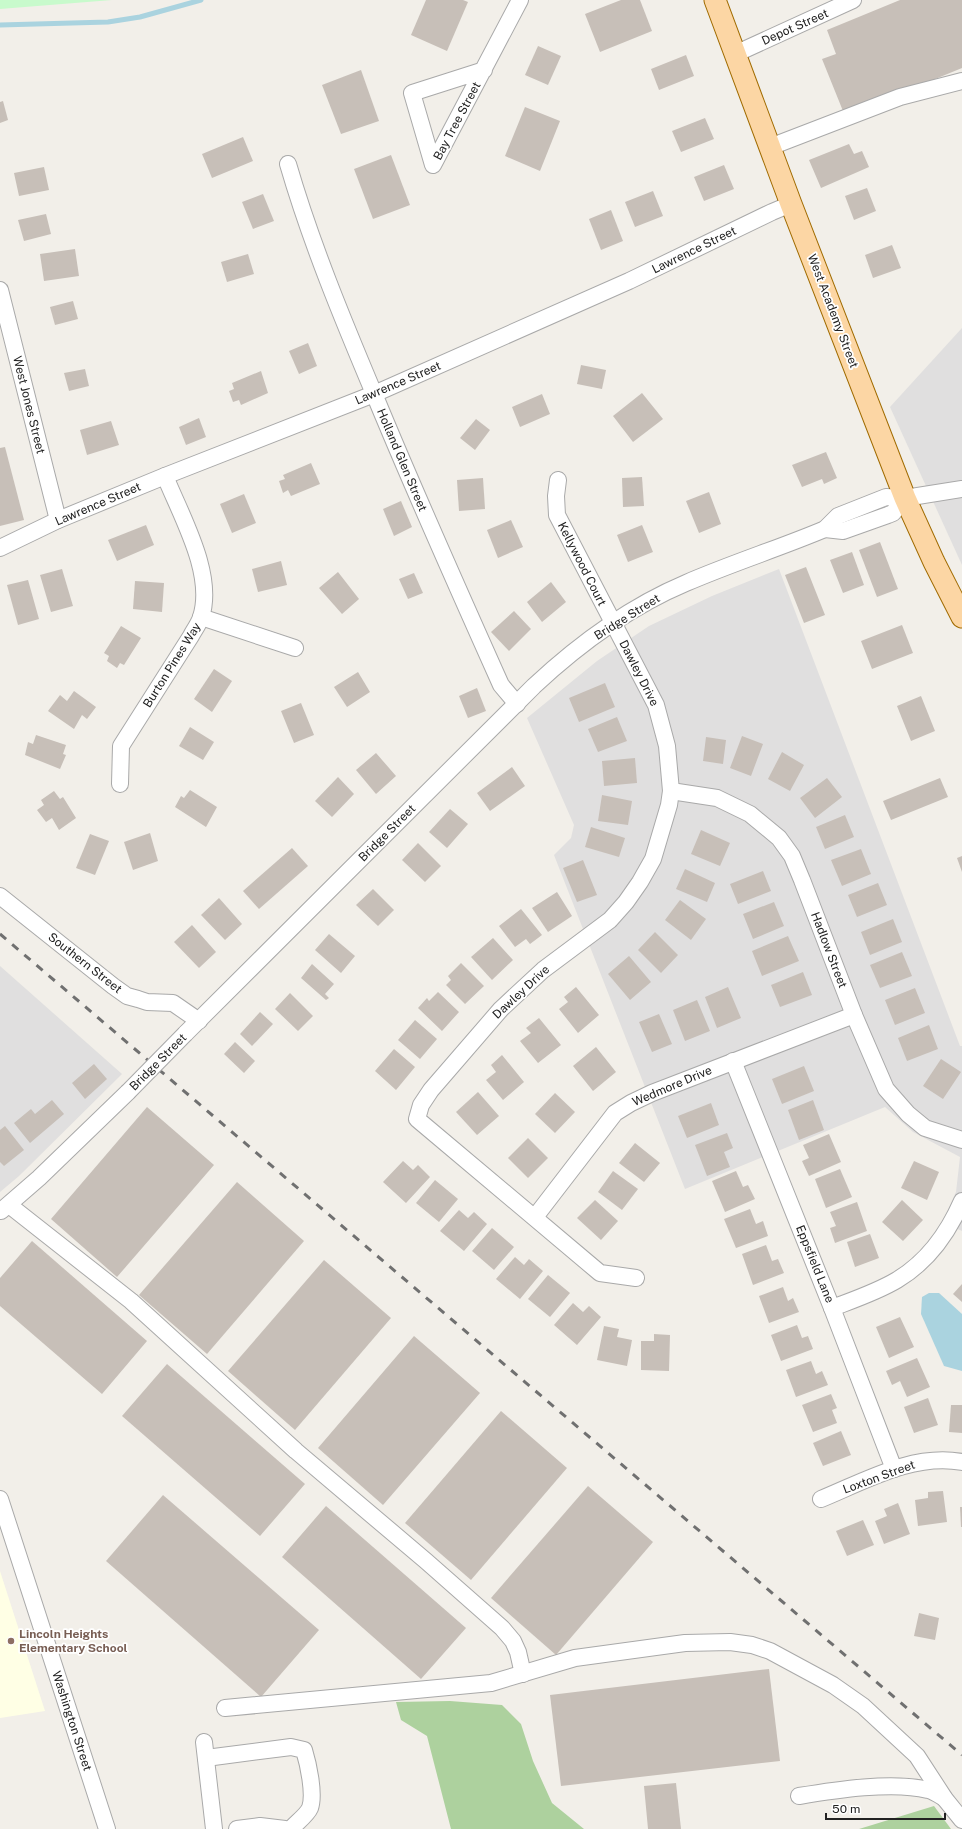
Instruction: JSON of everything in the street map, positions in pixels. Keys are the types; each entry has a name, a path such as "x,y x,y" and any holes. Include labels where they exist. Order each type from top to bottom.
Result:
{"main road":[{"name":"West Academy Street","path":"715,0 791,204 905,498 934,562 962,617"}],"street":[{"name":"Bay Tree Street","path":"484,70 412,93 433,166 484,70 520,0"},
{"name":"Depot Street","path":"735,54 853,0"},
{"path":"770,147 900,97 962,81"},
{"name":"Holland Glen Street","path":"288,164 299,202 329,284 415,492 501,685 517,704"},
{"name":"Lawrence Street","path":"0,548 58,520 165,476 374,394 630,281 791,204"},
{"name":"West Jones Street","path":"0,290 58,520"},
{"name":"Burton Pines Way","path":"120,784 121,746 191,636 201,617 204,598 204,580 201,563 165,476"},
{"name":"Kellywood Court","path":"558,480 556,496 557,515 613,623"},
{"name":"Bridge Street","path":"4,1209 71,1149 560,662 634,609 686,583 825,529 838,516 886,496 905,498 962,489"},
{"path":"201,617 295,648"},
{"name":"Dawley Drive","path":"613,623 656,705 667,746 671,791 662,832 653,859 640,882 626,902 610,920 543,970 501,1009 431,1090 421,1105 417,1119 600,1273 636,1278"},
{"name":"Hadlow Street","path":"671,791 717,798 750,814 779,838 792,856 854,1015 886,1089 903,1109 925,1128 951,1138 962,1140"},
{"name":"Southern Street","path":"0,896 128,996 147,1002 173,1003 199,1021"},
{"name":"Wedmore Drive","path":"535,1217 615,1113 652,1093 854,1015"},
{"name":"Eppsfield Lane","path":"733,1061 832,1308 894,1469"},
{"path":"832,1308 896,1281 913,1270 942,1239 956,1215 962,1201"},
{"path":"4,1209 131,1301 296,1451 426,1560 502,1628 513,1641 518,1652 523,1674"},
{"name":"Loxton Street","path":"821,1499 894,1469 918,1462 940,1460 962,1462"},
{"name":"Washington Street","path":"0,1499 107,1829"},
{"path":"224,1708 456,1688 491,1683 576,1658 685,1643 730,1642 752,1645 770,1651 833,1685 863,1706 917,1756 945,1799 962,1820"},
{"path":"204,1742 214,1829"},
{"path":"206,1758 291,1747 304,1750 308,1760 311,1787 310,1809 291,1829"},
{"path":"799,1796 824,1792 903,1786 930,1790 945,1799"},
{"path":"237,1829 260,1826 285,1829"}],"shaded area":[{"path":"962,328 962,565 890,407"},
{"path":"779,569 960,1046 962,1046 962,1231 942,1222 956,1192 960,1157 913,1132 885,1107 685,1189 554,855 571,838 574,825 527,718 597,661 649,626 712,596"},
{"path":"0,966 122,1074 19,1176 0,1192"},
{"name":"Lincoln Heights Elementary School","path":"0,1571 45,1711 0,1718"}],"green space":[{"path":"0,0 112,0 0,9"},
{"path":"450,1701 502,1705 521,1724 533,1761 552,1803 584,1829 451,1829 427,1736 401,1720 396,1702"},
{"path":"934,1806 951,1829 859,1829"}],"water":[{"path":"929,1293 939,1293 962,1314 962,1371 944,1366 921,1314 922,1297"}],"building":[{"path":"426,0 463,0 468,2 447,51 411,35"},
{"path":"621,0 640,0 652,31 600,52 585,14"},
{"path":"900,0 962,0 962,68 845,116 822,59 836,54 827,30"},
{"path":"538,46 561,56 548,85 525,75"},
{"path":"686,55 694,76 659,90 651,69"},
{"path":"361,70 379,121 341,134 322,85"},
{"path":"3,101 8,120 0,123 0,102"},
{"path":"525,107 560,121 540,171 505,156"},
{"path":"705,118 714,139 681,152 672,131"},
{"path":"243,137 253,161 212,178 202,154"},
{"path":"849,144 854,154 862,151 869,167 821,188 809,160"},
{"path":"391,155 410,205 373,219 354,169"},
{"path":"724,165 734,189 704,201 694,177"},
{"path":"44,167 49,190 19,196 14,173"},
{"path":"867,188 876,211 854,220 845,196"},
{"path":"653,191 663,216 635,227 625,202"},
{"path":"263,194 274,221 253,229 242,202"},
{"path":"611,210 623,241 601,250 589,219"},
{"path":"46,214 51,234 24,241 18,220"},
{"path":"892,245 901,268 873,278 865,255"},
{"path":"75,249 79,276 44,281 40,254"},
{"path":"248,254 254,274 227,282 221,262"},
{"path":"73,301 78,319 55,325 50,307"},
{"path":"308,343 317,366 299,374 289,351"},
{"path":"581,365 606,370 602,389 577,384"},
{"path":"85,369 89,386 69,391 64,373"},
{"path":"261,371 268,393 241,405 239,400 233,402 229,391 234,389 232,383"},
{"path":"642,393 663,419 633,442 613,416"},
{"path":"542,394 550,414 520,427 512,407"},
{"path":"199,418 206,437 186,445 179,427"},
{"path":"476,419 490,430 475,450 460,438"},
{"path":"111,421 119,445 87,455 80,430"},
{"path":"5,447 24,520 0,526 0,448"},
{"path":"826,452 837,478 824,484 822,479 802,487 792,465"},
{"path":"311,463 320,484 291,496 288,490 283,493 279,481 285,479 283,475"},
{"path":"642,477 644,506 623,507 622,478"},
{"path":"483,478 485,509 459,511 457,480"},
{"path":"709,492 721,524 699,533 686,501"},
{"path":"244,494 256,523 232,533 220,504"},
{"path":"401,501 412,527 394,536 383,509"},
{"path":"511,520 523,547 498,558 487,530"},
{"path":"146,525 154,545 117,561 108,540"},
{"path":"642,525 653,552 628,562 617,535"},
{"path":"880,542 898,589 877,597 859,550"},
{"path":"852,552 864,585 843,593 830,560"},
{"path":"281,561 287,585 258,592 252,569"},
{"path":"806,567 825,615 804,623 785,575"},
{"path":"62,569 73,606 51,612 40,575"},
{"path":"338,572 359,599 342,614 319,588"},
{"path":"414,573 423,593 408,599 399,579"},
{"path":"28,580 39,619 18,625 7,585"},
{"path":"135,581 164,583 162,612 133,609"},
{"path":"551,582 566,602 542,622 527,602"},
{"path":"514,611 531,629 509,651 491,632"},
{"path":"902,625 913,653 872,669 861,641"},
{"path":"121,626 141,638 124,665 120,663 117,668 107,661 109,656 104,653"},
{"path":"214,669 232,681 212,712 194,699"},
{"path":"358,672 370,692 347,707 334,687"},
{"path":"605,683 615,707 579,722 569,698"},
{"path":"477,688 486,711 468,718 459,696"},
{"path":"74,691 96,707 87,719 82,715 74,729 48,711 60,695 67,701"},
{"path":"921,696 935,731 911,741 897,706"},
{"path":"301,703 314,735 294,743 281,711"},
{"path":"617,717 627,741 598,752 588,729"},
{"path":"190,727 214,742 203,760 179,746"},
{"path":"36,735 66,745 63,754 66,755 60,769 25,755 28,742 33,744"},
{"path":"742,736 763,744 751,776 730,768"},
{"path":"706,737 726,740 723,764 703,761"},
{"path":"782,752 804,765 790,791 768,779"},
{"path":"376,753 396,776 376,794 356,770"},
{"path":"635,758 637,783 604,786 602,761"},
{"path":"512,767 525,786 490,811 477,793"},
{"path":"338,777 354,794 332,817 315,801"},
{"path":"827,778 842,797 815,818 800,798"},
{"path":"940,778 948,797 891,820 883,801"},
{"path":"190,790 217,807 206,827 175,807 181,796 184,798"},
{"path":"54,791 60,799 63,797 76,818 59,830 52,818 46,822 37,810 44,805 41,800"},
{"path":"602,795 632,801 628,825 598,821"},
{"path":"450,809 468,824 447,848 429,832"},
{"path":"845,815 854,837 825,849 816,827"},
{"path":"591,827 625,838 619,857 585,847"},
{"path":"701,830 730,843 720,866 691,854"},
{"path":"150,833 158,861 133,870 124,842"},
{"path":"90,834 109,841 95,875 76,868"},
{"path":"418,843 441,866 425,882 402,860"},
{"path":"292,848 308,866 259,909 243,891"},
{"path":"861,849 871,874 842,886 831,860"},
{"path":"962,856 962,872 957,858"},
{"path":"583,860 597,895 577,902 563,868"},
{"path":"685,869 715,883 707,902 676,889"},
{"path":"763,871 771,891 738,904 730,884"},
{"path":"878,883 887,905 857,917 848,895"},
{"path":"373,889 394,910 378,926 356,905"},
{"path":"557,892 572,916 548,932 532,908"},
{"path":"219,898 242,924 225,940 201,915"},
{"path":"680,900 706,919 691,940 665,920"},
{"path":"774,902 784,926 753,939 743,914"},
{"path":"521,909 542,935 530,944 526,939 515,947 499,926"},
{"path":"893,919 902,942 870,955 861,932"},
{"path":"192,925 216,952 199,968 174,942"},
{"path":"655,932 678,955 661,973 638,950"},
{"path":"329,934 355,956 341,973 315,950"},
{"path":"788,936 799,961 762,976 752,951"},
{"path":"493,938 513,960 492,980 471,957"},
{"path":"902,952 912,976 880,988 870,965"},
{"path":"629,956 651,982 630,1000 608,974"},
{"path":"461,963 484,986 465,1004 446,985 451,980 448,976"},
{"path":"312,964 334,984 325,994 329,998 326,1000 301,978"},
{"path":"803,972 812,995 780,1007 771,985"},
{"path":"576,987 599,1015 578,1033 559,1009 568,1002 564,997"},
{"path":"728,987 741,1018 717,1028 705,997"},
{"path":"915,988 925,1013 895,1025 885,1000"},
{"path":"438,992 459,1012 442,1031 418,1008 427,998 429,1001"},
{"path":"290,993 313,1016 298,1031 275,1009"},
{"path":"697,1000 710,1031 685,1041 673,1010"},
{"path":"260,1012 273,1024 252,1046 240,1034"},
{"path":"659,1014 672,1044 652,1052 639,1022"},
{"path":"539,1018 561,1045 538,1063 520,1041 531,1033 526,1028"},
{"path":"415,1020 437,1039 420,1059 398,1040"},
{"path":"929,1025 938,1049 907,1061 898,1038"},
{"path":"235,1042 255,1061 244,1073 224,1054"},
{"path":"596,1047 616,1072 593,1091 573,1066"},
{"path":"394,1049 415,1067 396,1090 375,1071"},
{"path":"502,1055 524,1082 503,1100 486,1080 496,1072 491,1065"},
{"path":"941,1059 961,1072 943,1099 923,1086"},
{"path":"94,1064 107,1079 85,1099 72,1083"},
{"path":"804,1066 814,1091 782,1104 772,1079"},
{"path":"478,1092 499,1116 477,1135 456,1112"},
{"path":"555,1093 575,1112 555,1133 535,1114"},
{"path":"52,1100 64,1114 30,1143 14,1123 31,1109 35,1114"},
{"path":"813,1100 824,1130 799,1140 788,1110"},
{"path":"711,1103 719,1125 687,1138 678,1116"},
{"path":"147,1107 214,1165 117,1277 51,1219"},
{"path":"5,1126 24,1150 4,1166 0,1162 0,1130"},
{"path":"727,1133 733,1148 724,1152 730,1167 707,1176 695,1145"},
{"path":"829,1134 841,1162 809,1176 802,1161 809,1158 803,1145"},
{"path":"528,1138 548,1158 528,1178 508,1158"},
{"path":"635,1143 660,1163 644,1182 619,1163"},
{"path":"403,1161 413,1170 418,1165 430,1177 406,1203 383,1182"},
{"path":"914,1161 939,1172 927,1200 901,1188"},
{"path":"840,1169 852,1197 826,1208 815,1179"},
{"path":"613,1171 638,1189 622,1210 598,1192"},
{"path":"736,1171 743,1187 748,1185 755,1199 725,1212 712,1181"},
{"path":"435,1180 458,1199 439,1222 416,1203"},
{"path":"237,1182 304,1241 207,1354 139,1295"},
{"path":"595,1200 618,1221 601,1240 577,1218"},
{"path":"902,1200 923,1220 903,1241 882,1222"},
{"path":"857,1202 867,1231 835,1243 830,1228 836,1226 830,1212"},
{"path":"750,1209 756,1224 763,1221 768,1236 736,1248 724,1219"},
{"path":"459,1210 468,1218 474,1212 487,1224 464,1251 440,1231"},
{"path":"492,1228 514,1247 494,1270 472,1251"},
{"path":"870,1234 879,1258 855,1267 847,1242"},
{"path":"32,1241 147,1341 102,1394 0,1306 0,1278"},
{"path":"766,1245 772,1261 778,1259 784,1273 753,1285 742,1254"},
{"path":"515,1257 524,1265 529,1259 543,1271 520,1299 496,1279"},
{"path":"324,1260 391,1318 295,1430 228,1371"},
{"path":"548,1275 570,1293 550,1317 528,1299"},
{"path":"962,1284 962,1302 953,1294"},
{"path":"783,1287 788,1301 793,1298 799,1312 769,1323 759,1296"},
{"path":"573,1303 583,1312 589,1306 601,1317 577,1345 554,1325"},
{"path":"900,1317 914,1347 889,1358 876,1327"},
{"path":"797,1325 802,1338 808,1336 813,1349 781,1361 771,1335"},
{"path":"604,1326 619,1329 617,1337 632,1340 627,1366 597,1360"},
{"path":"654,1334 670,1335 669,1371 641,1370 641,1341 654,1341"},
{"path":"414,1336 480,1393 383,1505 318,1448"},
{"path":"917,1358 930,1387 907,1397 900,1381 892,1385 886,1371"},
{"path":"811,1361 816,1374 822,1371 828,1385 796,1397 786,1370"},
{"path":"167,1364 305,1484 260,1536 122,1416"},
{"path":"831,1394 837,1408 832,1410 837,1423 813,1432 802,1405"},
{"path":"928,1398 938,1425 914,1433 904,1407"},
{"path":"951,1405 962,1405 962,1433 949,1432"},
{"path":"501,1411 567,1468 471,1580 405,1523"},
{"path":"841,1431 851,1455 823,1466 813,1443"},
{"path":"588,1486 653,1542 556,1655 491,1598"},
{"path":"943,1491 947,1522 918,1526 915,1500 928,1498 928,1492"},
{"path":"163,1495 319,1630 261,1697 106,1561"},
{"path":"898,1503 910,1534 884,1544 875,1521 887,1516 884,1509"},
{"path":"326,1506 466,1628 421,1679 282,1557"},
{"path":"960,1507 962,1507 962,1527 961,1527"},
{"path":"863,1520 874,1545 847,1556 836,1531"},
{"path":"919,1613 939,1618 935,1640 914,1636"},
{"path":"769,1669 780,1761 561,1786 550,1695"},
{"path":"676,1783 681,1829 648,1829 644,1786"}],"waterway":[{"path":"0,25 108,22 140,17 201,0"}],"railway":[{"path":"0,934 962,1755"}],"place":[{"name":"Lincoln Heights Elementary School","path":"11,1641"}]}
